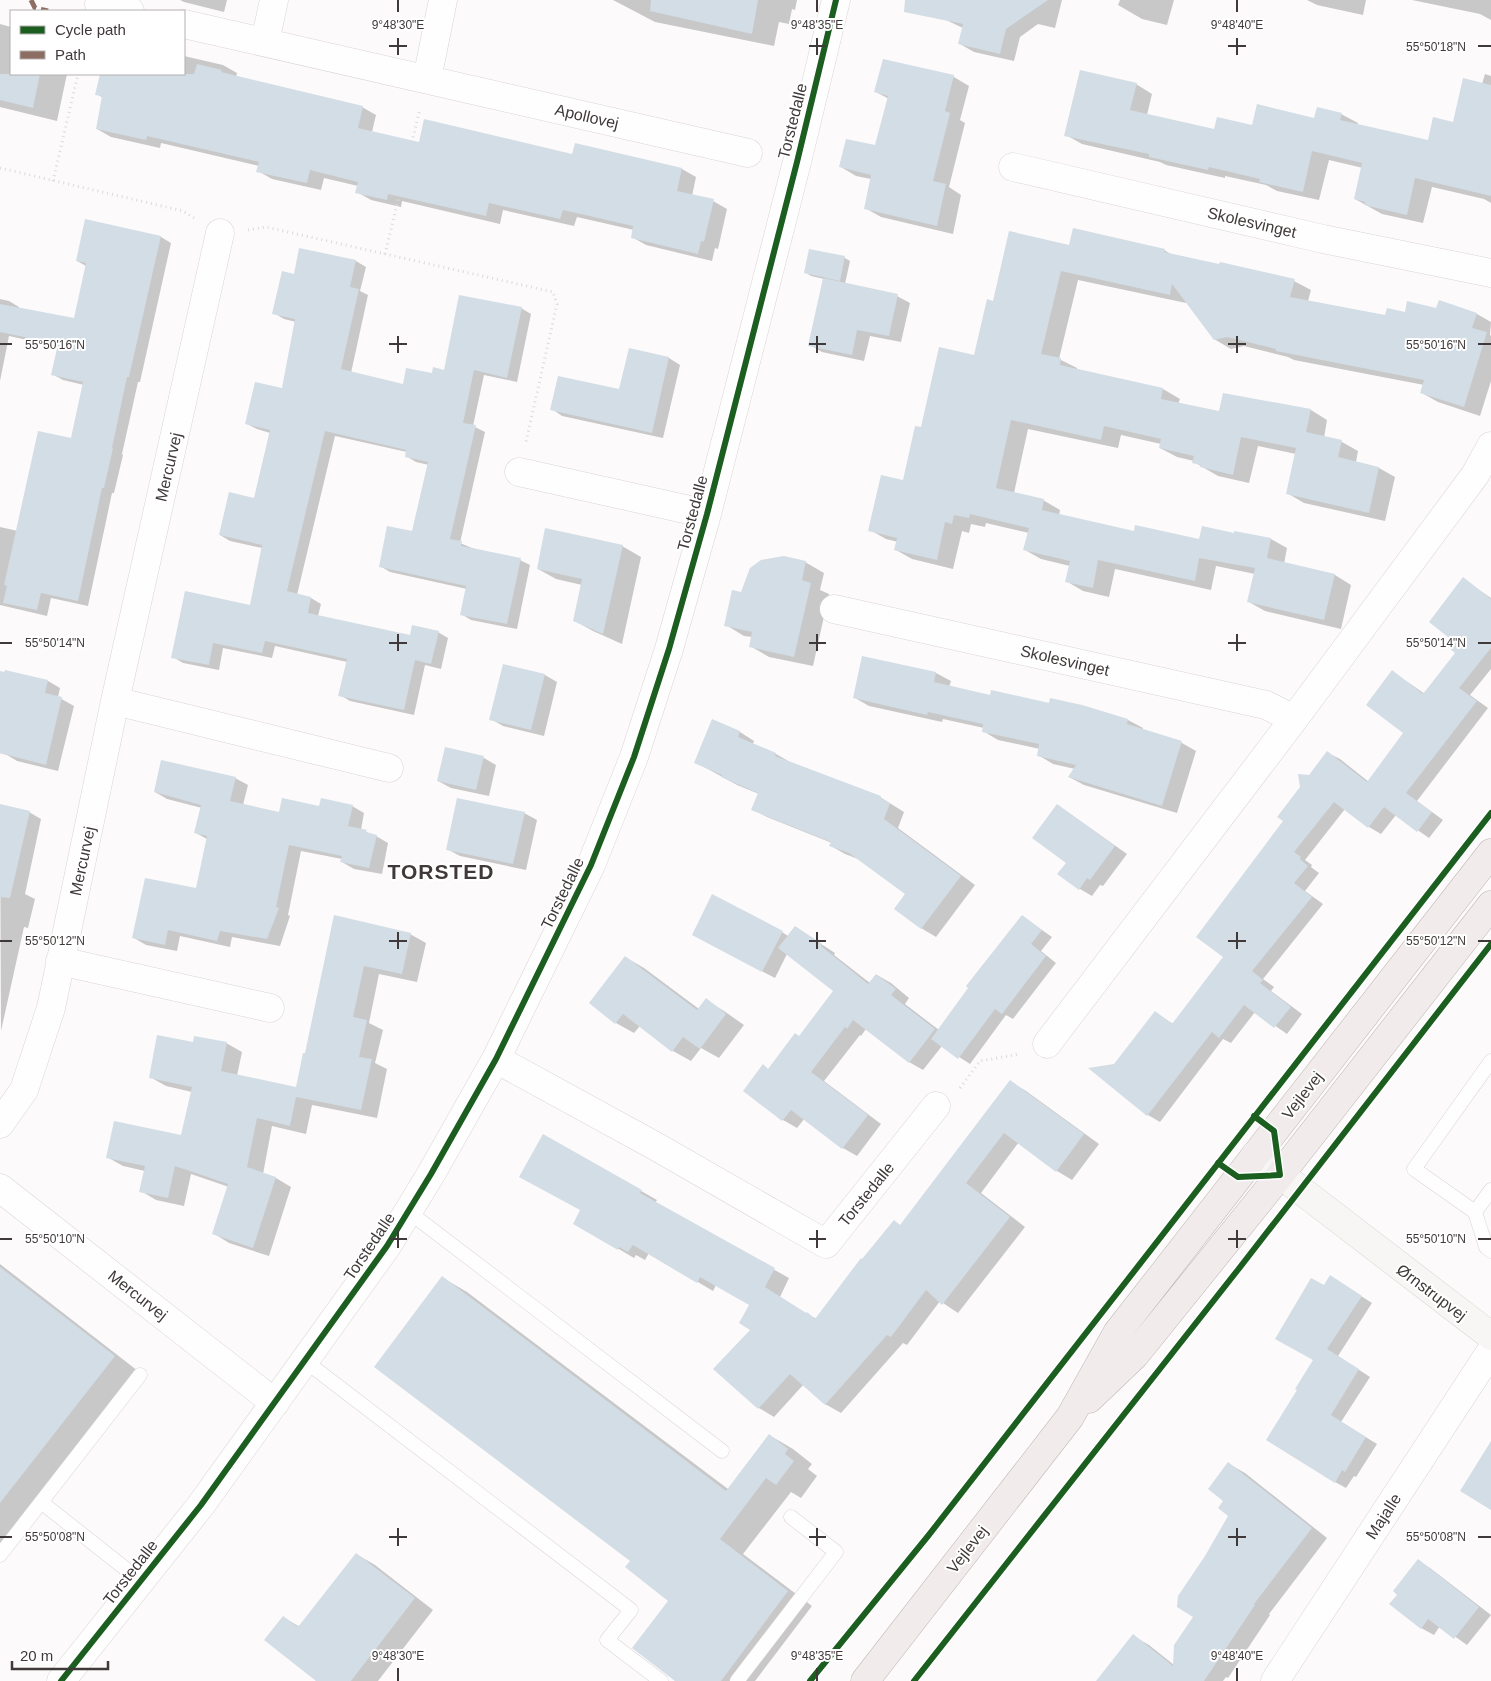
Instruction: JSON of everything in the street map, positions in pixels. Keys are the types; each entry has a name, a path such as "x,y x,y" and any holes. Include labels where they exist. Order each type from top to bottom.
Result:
{"main road":[{"name":"Vejlevej","path":"1070,1417 1117,1333 1491,853"},
{"name":"Vejlevej","path":"864,1681 1070,1417 1135,1355 1280,1175 1491,905"}],"street":[{"path":"265,42 274,0"},
{"path":"427,79 443,0"},
{"name":"Torstedalle","path":"62,1681 201,1504 387,1246 496,1059 591,865 634,757 707,514 836,0"},
{"path":"99,4 126,10"},
{"name":"Apollovej","path":"185,24 748,153"},
{"name":"Skolesvinget","path":"1013,167 1323,239 1491,273"},
{"name":"Mercurvej","path":"0,1124 24,1090 51,1008 115,701 220,233"},
{"path":"1047,1044 1294,719 1475,475 1491,446"},
{"name":"Torstedalle","path":"519,472 707,514"},
{"name":"Skolesvinget","path":"834,609 1266,705 1294,719"},
{"path":"115,701 389,768"},
{"path":"60,962 270,1008"},
{"name":"Torstedalle","path":"496,1059 657,1147 826,1244 936,1106"},
{"name":"Ørnstrupvej","path":"1255,1155 1491,1336"},
{"name":"Mercurvej","path":"0,1188 275,1402"},
{"name":"Majalle","path":"1275,1681 1491,1351"}],"lane":[{"path":"1491,1061 1414,1169 1475,1212 1486,1247 1491,1251"},
{"path":"1475,1212 1491,1190"},
{"path":"408,1212 722,1451"},
{"path":"305,1361 631,1610 607,1640 661,1681"},
{"path":"0,1555 140,1375"},
{"path":"41,1502 141,1581"},
{"path":"737,1681 836,1552 790,1517"}],"path":[{"path":"53,181 78,75"},
{"path":"385,254 427,79"},
{"path":"0,168 183,211 220,233 266,227 553,292 557,304 519,472"},
{"path":"936,1106 953,1096 980,1061 1026,1053 1047,1044"}],"building":[{"path":"651,0 758,0 752,34 650,11"},
{"path":"905,0 1048,0 1006,29 1000,54 958,44 963,24 904,12"},
{"path":"883,59 954,75 945,111 950,113 933,181 946,184 937,226 864,209 871,175 839,167 846,139 875,145 888,96 874,92"},
{"path":"197,64 222,70 221,72 363,106 358,128 419,142 424,119 572,154 575,143 682,168 677,191 714,199 704,242 701,241 698,254 631,238 633,226 563,210 560,219 489,203 486,216 388,194 387,200 355,193 358,182 310,170 307,183 256,172 259,162 147,136 146,140 96,129 102,96 95,95 100,75 194,74"},
{"path":"1080,70 1137,83 1130,110 1214,129 1217,117 1252,125 1257,104 1314,118 1317,107 1342,113 1340,120 1428,140 1433,117 1453,122 1463,78 1491,85 1491,196 1415,178 1407,215 1364,205 1365,202 1354,199 1362,163 1312,151 1303,192 1259,182 1260,179 1209,167 1208,170 1149,157 1149,154 1064,136"},
{"path":"0,74 40,75 33,108 0,100"},
{"path":"85,219 161,236 129,377 127,377 78,601 41,593 37,610 3,603 7,586 4,585 38,431 71,438 83,382 51,375 58,344 0,332 0,304 74,318 86,263 76,261"},
{"path":"1073,228 1165,249 1164,252 1219,264 1220,262 1295,279 1290,297 1385,315 1387,308 1405,312 1407,301 1436,308 1439,300 1477,313 1472,328 1487,332 1464,407 1420,393 1424,380 1276,351 1276,349 1227,337 1214,340 1172,284 1170,295 1061,271 1041,354 1061,358 1060,365 1163,388 1161,399 1219,411 1223,393 1311,409 1306,432 1342,440 1338,457 1379,467 1369,513 1286,494 1296,448 1241,437 1233,475 1200,467 1201,465 1192,463 1194,456 1159,448 1161,439 1104,426 1101,440 1011,420 996,488 1044,499 1042,510 1134,531 1135,525 1199,539 1202,526 1271,538 1267,558 1335,574 1324,620 1247,602 1255,568 1199,558 1195,581 1098,560 1093,588 1065,582 1070,561 1023,550 1029,528 970,514 969,518 954,515 952,524 945,522 937,560 894,550 897,538 868,531 881,475 903,480 915,426 921,427 939,347 974,355 987,299 993,301 1009,231 1069,245"},
{"path":"299,248 356,260 350,287 359,289 341,369 403,384 406,368 432,373 433,367 444,370 459,295 522,307 507,378 474,370 463,423 476,425 450,539 462,541 461,546 521,558 507,624 460,615 466,586 379,567 387,526 412,531 428,462 405,457 406,450 325,431 287,591 311,597 308,613 410,635 412,625 439,631 431,664 415,660 404,710 338,696 347,659 265,641 262,653 213,643 209,665 171,658 185,591 250,605 262,545 219,535 229,492 254,498 270,430 245,424 255,382 282,388 295,319 272,314 282,271 294,274"},
{"path":"809,249 845,256 840,281 804,273"},
{"path":"823,278 898,294 889,336 857,330 852,355 808,346"},
{"path":"629,348 669,357 652,433 550,410 558,376 619,389"},
{"path":"545,528 623,545 603,634 573,621 582,579 537,569"},
{"path":"784,556 806,561 802,580 811,583 794,657 749,647 752,632 724,626 732,590 741,592 750,568 761,560"},
{"path":"1463,577 1491,599 1491,648 1459,688 1477,701 1406,793 1432,812 1417,832 1384,807 1368,828 1334,802 1294,852 1308,866 1294,883 1312,897 1252,971 1263,980 1260,983 1291,1007 1274,1028 1244,1005 1219,1038 1212,1032 1147,1116 1088,1068 1114,1064 1155,1011 1172,1024 1223,957 1196,937 1283,821 1277,817 1300,787 1298,774 1309,775 1327,751 1367,782 1403,733 1366,705 1392,670 1423,694 1455,653 1448,647 1453,641 1429,622"},
{"path":"862,656 936,672 934,682 990,695 991,690 1049,703 1050,698 1082,705 1128,719 1127,724 1182,741 1162,806 1068,777 1076,765 1037,756 1039,744 982,732 983,724 928,712 927,715 853,698"},
{"path":"503,664 545,674 531,730 489,720"},
{"path":"5,670 48,680 45,693 62,697 46,765 0,753 0,671 4,672"},
{"path":"712,719 740,731 738,737 776,753 775,756 881,796 880,798 890,803 884,819 961,876 921,929 894,909 905,894 849,853 829,846 831,842 751,810 758,793 694,763"},
{"path":"445,747 484,756 476,790 437,781"},
{"path":"161,760 236,777 230,801 279,812 282,798 319,806 321,798 353,805 348,826 367,830 366,832 377,835 369,868 340,862 342,856 289,845 276,907 279,908 267,939 220,931 217,941 168,930 165,945 132,938 145,878 196,888 207,836 194,833 201,805 154,792"},
{"path":"457,798 525,812 513,864 446,850"},
{"path":"0,804 30,811 10,898 0,897"},
{"path":"1057,804 1115,846 1090,880 1087,878 1079,890 1057,874 1066,863 1032,838"},
{"path":"712,894 783,931 762,972 692,935"},
{"path":"334,915 411,933 402,974 364,966 353,1017 367,1020 359,1057 372,1059 361,1110 296,1097 290,1126 257,1118 247,1167 276,1177 253,1248 212,1234 228,1184 175,1166 168,1198 139,1192 145,1166 106,1158 114,1121 181,1135 192,1087 149,1078 157,1035 193,1042 194,1036 227,1042 221,1071 296,1087"},
{"path":"1022,915 1042,930 1031,944 1046,956 1002,1014 995,1009 958,1059 931,1039 968,988 966,986"},
{"path":"795,926 822,944 821,946 868,984 876,974 896,989 891,995 935,1029 909,1063 853,1020 847,1029 845,1027 811,1072 868,1115 842,1149 791,1110 782,1121 743,1091 763,1064 768,1069 795,1033 799,1036 833,991 778,948"},
{"path":"625,956 697,1010 706,998 726,1014 700,1049 683,1037 672,1052 623,1014 615,1024 589,1003"},
{"path":"1010,1080 1084,1134 1056,1172 1004,1133 966,1183 1010,1217 942,1305 926,1290 891,1337 887,1335 825,1405 790,1374 758,1409 713,1369 750,1330 739,1323 749,1305 700,1277 697,1283 633,1245 628,1252 619,1247 618,1250 573,1224 580,1210 519,1177 543,1134 642,1190 640,1193 775,1268 765,1287 807,1312 815,1319 861,1258 894,1220 900,1225"},
{"path":"0,1267 115,1356 0,1503"},
{"path":"1330,1275 1362,1296 1327,1349 1359,1369 1331,1415 1366,1437 1345,1472 1342,1470 1335,1483 1266,1440 1313,1360 1275,1339 1311,1278 1324,1285"},
{"path":"442,1276 726,1491 769,1434 788,1449 785,1454 794,1461 776,1485 766,1478 720,1539 788,1591 721,1681 675,1681 632,1648 668,1601 625,1567 630,1561 374,1367"},
{"path":"1491,1441 1491,1510 1460,1491"},
{"path":"1228,1462 1312,1528 1254,1604 1204,1681 1096,1681 1133,1634 1173,1666 1174,1645 1193,1617 1177,1607 1178,1596 1205,1556 1228,1516 1218,1508 1223,1501 1208,1489"},
{"path":"356,1553 415,1598 351,1681 316,1681 264,1640 283,1616 298,1627"},
{"path":"1418,1559 1479,1607 1454,1639 1428,1619 1421,1629 1389,1604 1397,1595 1393,1591"}],"marked path":[{"path":"31,0 35,8 44,10"}],"cycle path":[{"path":"61,1681 201,1505 387,1246 431,1174 496,1059 591,865 634,757 669,649 707,514 797,162 836,0"},
{"path":"810,1681 928,1536 1491,813"},
{"path":"914,1681 1237,1271 1491,944"},
{"path":"1218,1163 1238,1177 1280,1175 1274,1131 1254,1116"}],"district":[{"name":"TORSTED","path":"441,872"}]}
